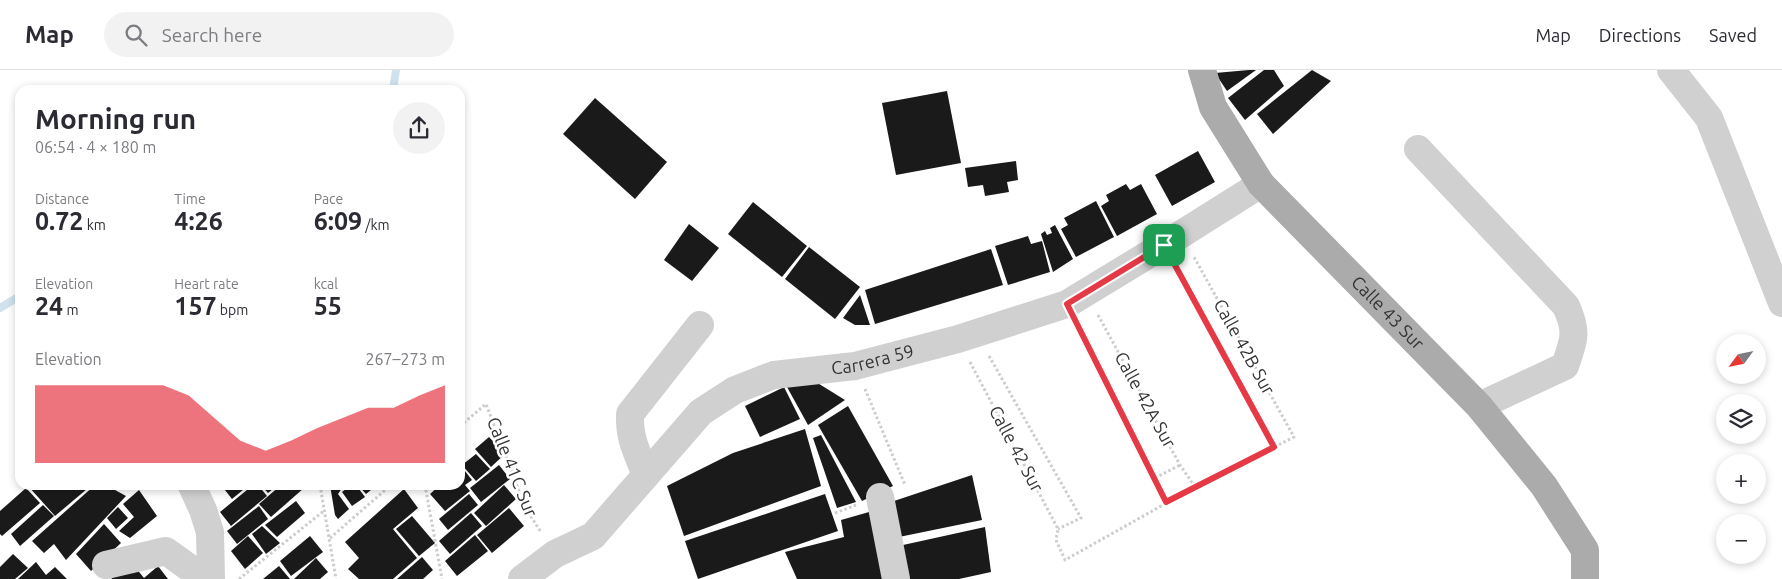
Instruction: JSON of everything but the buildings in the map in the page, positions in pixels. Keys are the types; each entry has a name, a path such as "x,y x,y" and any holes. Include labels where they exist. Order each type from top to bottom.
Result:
{"main road":[{"name":"Calle 43 Sur","path":"1202,70 1213,107 1261,184 1479,406 1544,486 1585,550 1585,579"}],"street":[{"path":"1671,70 1709,118 1782,303"},
{"path":"1418,149 1566,306 1572,320 1574,338 1565,366 1479,406"},
{"name":"Carrera 59","path":"522,579 555,554 592,536 701,412 735,390 774,375 855,366 958,339 1067,304 1261,184"},
{"path":"646,475 630,431 630,414 700,325"},
{"path":"194,490 210,532 211,579"},
{"path":"880,497 896,579"},
{"path":"106,565 166,551 205,579"}],"path":[{"name":"Calle 42B Sur","path":"1164,245 1274,447 1294,438 1194,257"},
{"name":"Calle 42A Sur","path":"1067,304 1166,502"},
{"name":"Calle 42A Sur","path":"1097,312 1180,465 1194,486"},
{"name":"Calle 42 Sur","path":"958,339 1058,529 1056,540 1064,560 1166,502"},
{"name":"Calle 42 Sur","path":"988,353 1081,518 1058,529"},
{"path":"855,366 906,488"},
{"name":"Calle 41C Sur","path":"465,422 486,404 526,509 555,554"},
{"path":"1166,502 1194,486 1274,447"},
{"path":"1155,478 1180,465"},
{"path":"321,490 336,579"},
{"path":"330,538 385,490"},
{"path":"426,490 442,579"},
{"path":"239,579 325,510"}],"waterway":[{"path":"394,85 396,70"},
{"path":"0,308 15,299"}],"route":[{"path":"1164,245 1274,447 1194,486 1166,502 1067,304 1164,245"}]}
